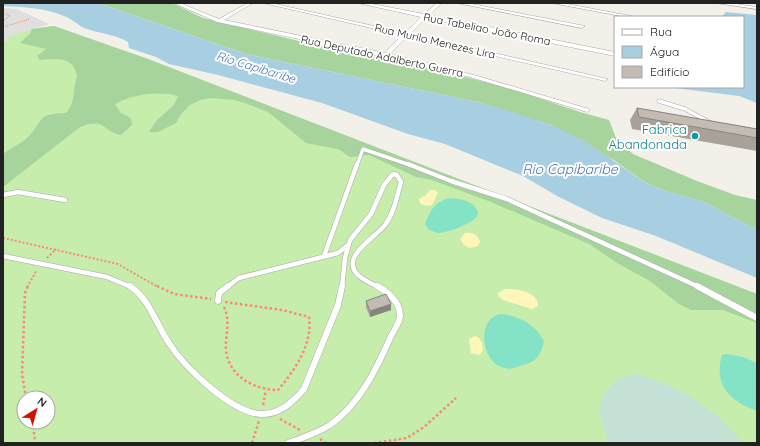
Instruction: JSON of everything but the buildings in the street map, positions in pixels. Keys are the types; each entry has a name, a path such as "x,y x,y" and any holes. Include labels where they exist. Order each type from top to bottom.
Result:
{"street":[{"name":"Rua Deputado Adalberto Guerra","path":"176,3 219,20 386,55 492,81 587,110"},
{"path":"219,20 250,3"},
{"name":"Rua Murilo Menezes Lira","path":"265,3 605,79"},
{"name":"Rua Tabeliao João Roma","path":"360,3 614,54"},
{"path":"386,55 406,34 440,3"},
{"path":"459,3 582,26"},
{"path":"554,3 628,16"},
{"path":"718,3 757,8"}],"lane":[{"path":"659,101 685,109 718,126"},
{"path":"324,256 363,149 373,151 451,181 507,199 648,263 728,302 757,318"},
{"path":"3,256 41,265 106,277 126,284 140,294 151,306 169,344 197,376 243,409 254,413 271,412 280,410 290,404 300,395 307,383 341,296 344,259 348,245 357,229 374,209 388,178 393,174 397,175 401,179 401,182 389,219 383,227 361,247 352,263 353,269 357,274 390,293 400,308 400,317 372,377 358,398 336,420 311,434 288,443"},
{"path":"3,195 18,192 65,200"},
{"path":"218,301 219,293 226,286 240,278 338,253 348,245"}],"path":[{"path":"3,13 10,16 3,21"},
{"path":"3,27 30,18"},
{"path":"25,390 22,374 25,292 30,280 41,265 56,249"},
{"path":"218,301 282,310 309,317 311,332 286,381 278,390 266,390"},
{"path":"374,443 407,438 424,427 456,398"},
{"path":"264,402 271,412 296,429 311,434 326,443"},
{"path":"34,430 35,443"}],"shaded area":[{"path":"3,8 17,9 49,24 8,37 10,40 3,42"}],"green space":[{"path":"98,3 172,3 203,18 303,42 390,58 509,88 580,112 609,120 616,138 633,154 697,181 735,195 757,200 757,230 702,201 671,193 646,183 615,161 551,125 478,102 246,54"},
{"path":"54,26 148,59 757,294 757,443 3,443 3,42 10,40 7,37 32,29"},
{"path":"54,26 148,59 757,294 757,323 723,310 691,310 679,304 650,281 617,263 589,244 491,202 432,180 416,177 369,155 350,157 338,149 306,143 268,112 234,100 211,98 200,100 190,105 181,114 176,123 158,132 149,132 156,121 174,105 178,96 170,94 146,94 122,101 115,104 121,113 131,118 132,125 121,135 95,123 80,127 3,187 3,154 26,139 45,116 66,113 73,101 77,77 76,70 73,66 69,62 59,59 40,60 37,56 46,49 20,43 30,34 32,29"},
{"path":"450,198 462,200 473,205 478,212 477,216 469,223 450,231 438,233 428,229 425,224 431,211 437,204"},
{"path":"500,314 513,316 526,322 541,336 544,342 541,351 535,360 510,369 497,365 491,359 484,342 485,332 487,324 492,318"},
{"path":"726,354 743,357 757,363 757,411 747,407 732,397 722,383 720,366 722,355"},
{"path":"636,374 667,384 695,400 720,419 732,430 742,443 610,443 601,421 600,406 602,399 605,392 618,379"}],"sand":[{"path":"430,190 435,190 438,193 432,205 426,206 420,203 419,199 426,195"},
{"path":"465,233 472,233 476,235 480,241 478,246 470,248 464,245 460,239"},
{"path":"505,289 520,290 530,294 537,301 538,306 532,309 503,300 498,296 498,293"},
{"path":"475,336 482,342 483,349 479,355 471,353 469,339"}],"water":[{"name":"Rio Capibaribe","path":"3,3 98,3 246,54 478,102 551,125 583,140 646,183 671,193 702,201 757,230 757,278 656,236 602,218 557,196 523,176 445,144 408,134 322,103 218,75 169,64 156,57 129,48 128,42 123,39 87,29 57,13 34,8 3,6"},
{"path":"726,12 757,15 757,103 739,96 675,88 744,88 744,16 723,16"}],"place":[{"name":"Fabrica Abandonada","path":"695,136"}]}
